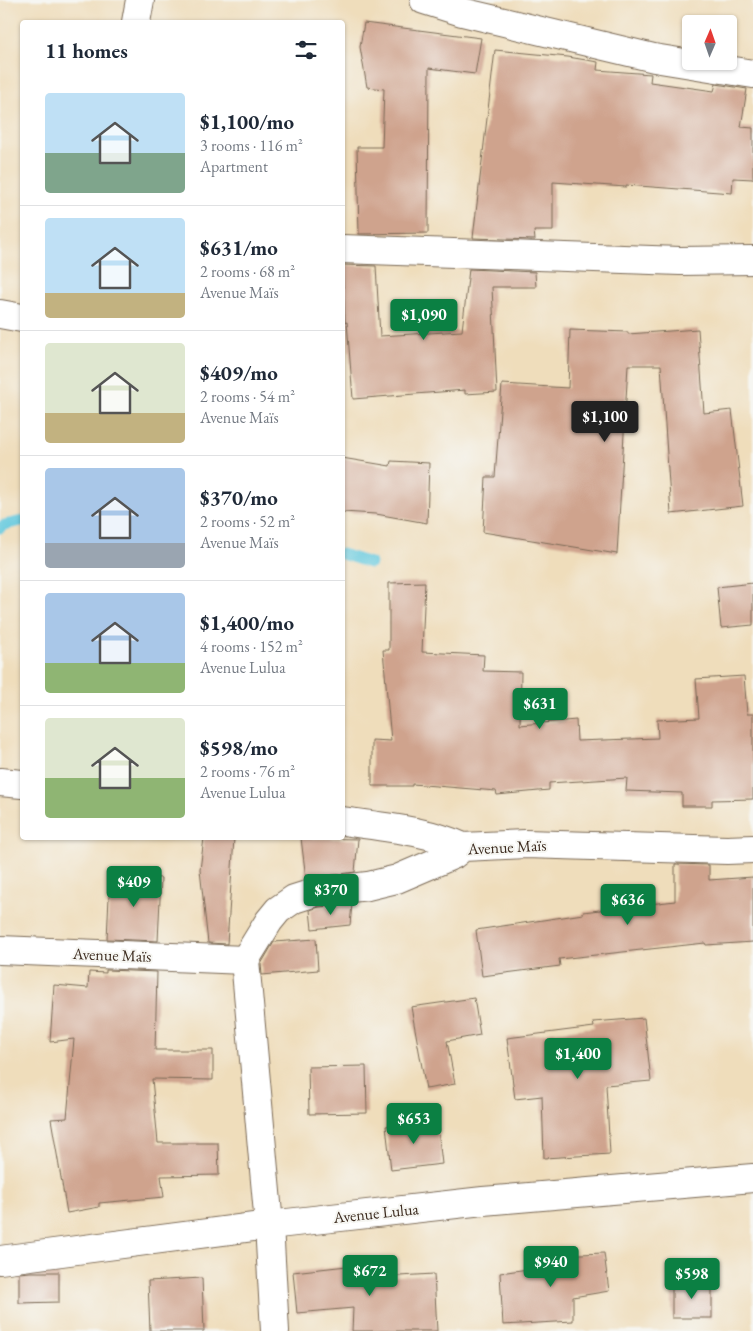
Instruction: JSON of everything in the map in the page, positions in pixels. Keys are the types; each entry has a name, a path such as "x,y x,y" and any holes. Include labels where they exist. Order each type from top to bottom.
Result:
{"street":[{"path":"136,20 140,0"},
{"path":"424,0 462,12 654,58 753,74"},
{"path":"345,249 680,260 753,260"},
{"path":"0,314 20,318"},
{"path":"0,782 20,784"},
{"path":"345,822 436,837 463,847"},
{"name":"Avenue Maïs","path":"0,950 245,960 273,915 294,899 316,892 368,886 397,879 453,855 463,847 525,844 727,850 753,849"},
{"path":"245,960 269,1225 275,1331"},
{"name":"Avenue Lulua","path":"0,1260 269,1225 483,1201 753,1178"}],"building":[{"path":"364,23 481,38 475,74 429,68 428,233 359,234 357,147 382,147 384,89 367,87 360,47"},
{"path":"495,50 598,62 597,70 651,74 650,82 714,91 716,84 747,89 741,127 753,128 753,179 733,178 732,193 553,182 553,231 534,231 535,240 473,238"},
{"path":"345,265 376,266 380,336 462,331 469,269 535,272 536,287 492,287 497,392 465,394 465,390 353,399 347,322 345,323"},
{"path":"698,329 704,413 732,410 743,506 671,514 661,365 628,365 617,554 483,532 486,477 495,477 502,384 568,388 570,330 628,332 628,334"},
{"path":"345,458 390,466 391,461 429,463 427,523 376,514 345,512"},
{"path":"425,582 422,652 484,655 483,671 521,672 520,725 576,720 577,741 658,738 657,720 699,718 696,679 744,676 747,714 753,714 753,799 712,800 712,806 682,806 682,793 626,791 627,778 549,783 549,790 497,795 496,791 412,784 412,786 372,786 372,740 391,741 383,650 389,650 389,583"},
{"path":"753,583 753,625 721,628 717,587"},
{"path":"358,839 355,872 306,879 301,840"},
{"path":"204,840 234,840 227,944 208,943 200,870"},
{"path":"675,864 709,865 709,880 753,877 753,942 706,945 705,943 559,959 560,966 482,976 476,930 583,914 583,912 675,901"},
{"path":"110,875 161,878 158,941 107,939"},
{"path":"352,904 350,925 312,929 310,910 319,907"},
{"path":"316,939 318,970 262,975 261,964 274,942"},
{"path":"106,970 157,972 155,1050 213,1050 213,1080 152,1079 158,1143 218,1143 219,1175 161,1176 164,1197 99,1203 99,1207 67,1213 51,1119 67,1118 74,1039 50,1042 54,985 88,988 89,972 106,973"},
{"path":"474,998 480,1035 447,1041 455,1084 426,1089 411,1007"},
{"path":"644,1018 651,1081 606,1085 610,1154 544,1158 542,1096 515,1099 507,1038 594,1027 593,1022"},
{"path":"366,1066 367,1113 309,1114 308,1067"},
{"path":"437,1120 442,1164 391,1170 386,1126"},
{"path":"604,1253 609,1291 573,1297 573,1321 503,1325 500,1273 535,1268 534,1256"},
{"path":"383,1262 382,1277 434,1274 437,1331 352,1331 353,1308 297,1313 293,1272"},
{"path":"59,1272 59,1302 19,1303 19,1273"},
{"path":"202,1278 204,1331 150,1331 148,1281"},
{"path":"672,1282 712,1282 712,1318 672,1318"}],"waterway":[{"path":"0,528 4,525 20,521"},
{"path":"345,555 370,563"}]}
